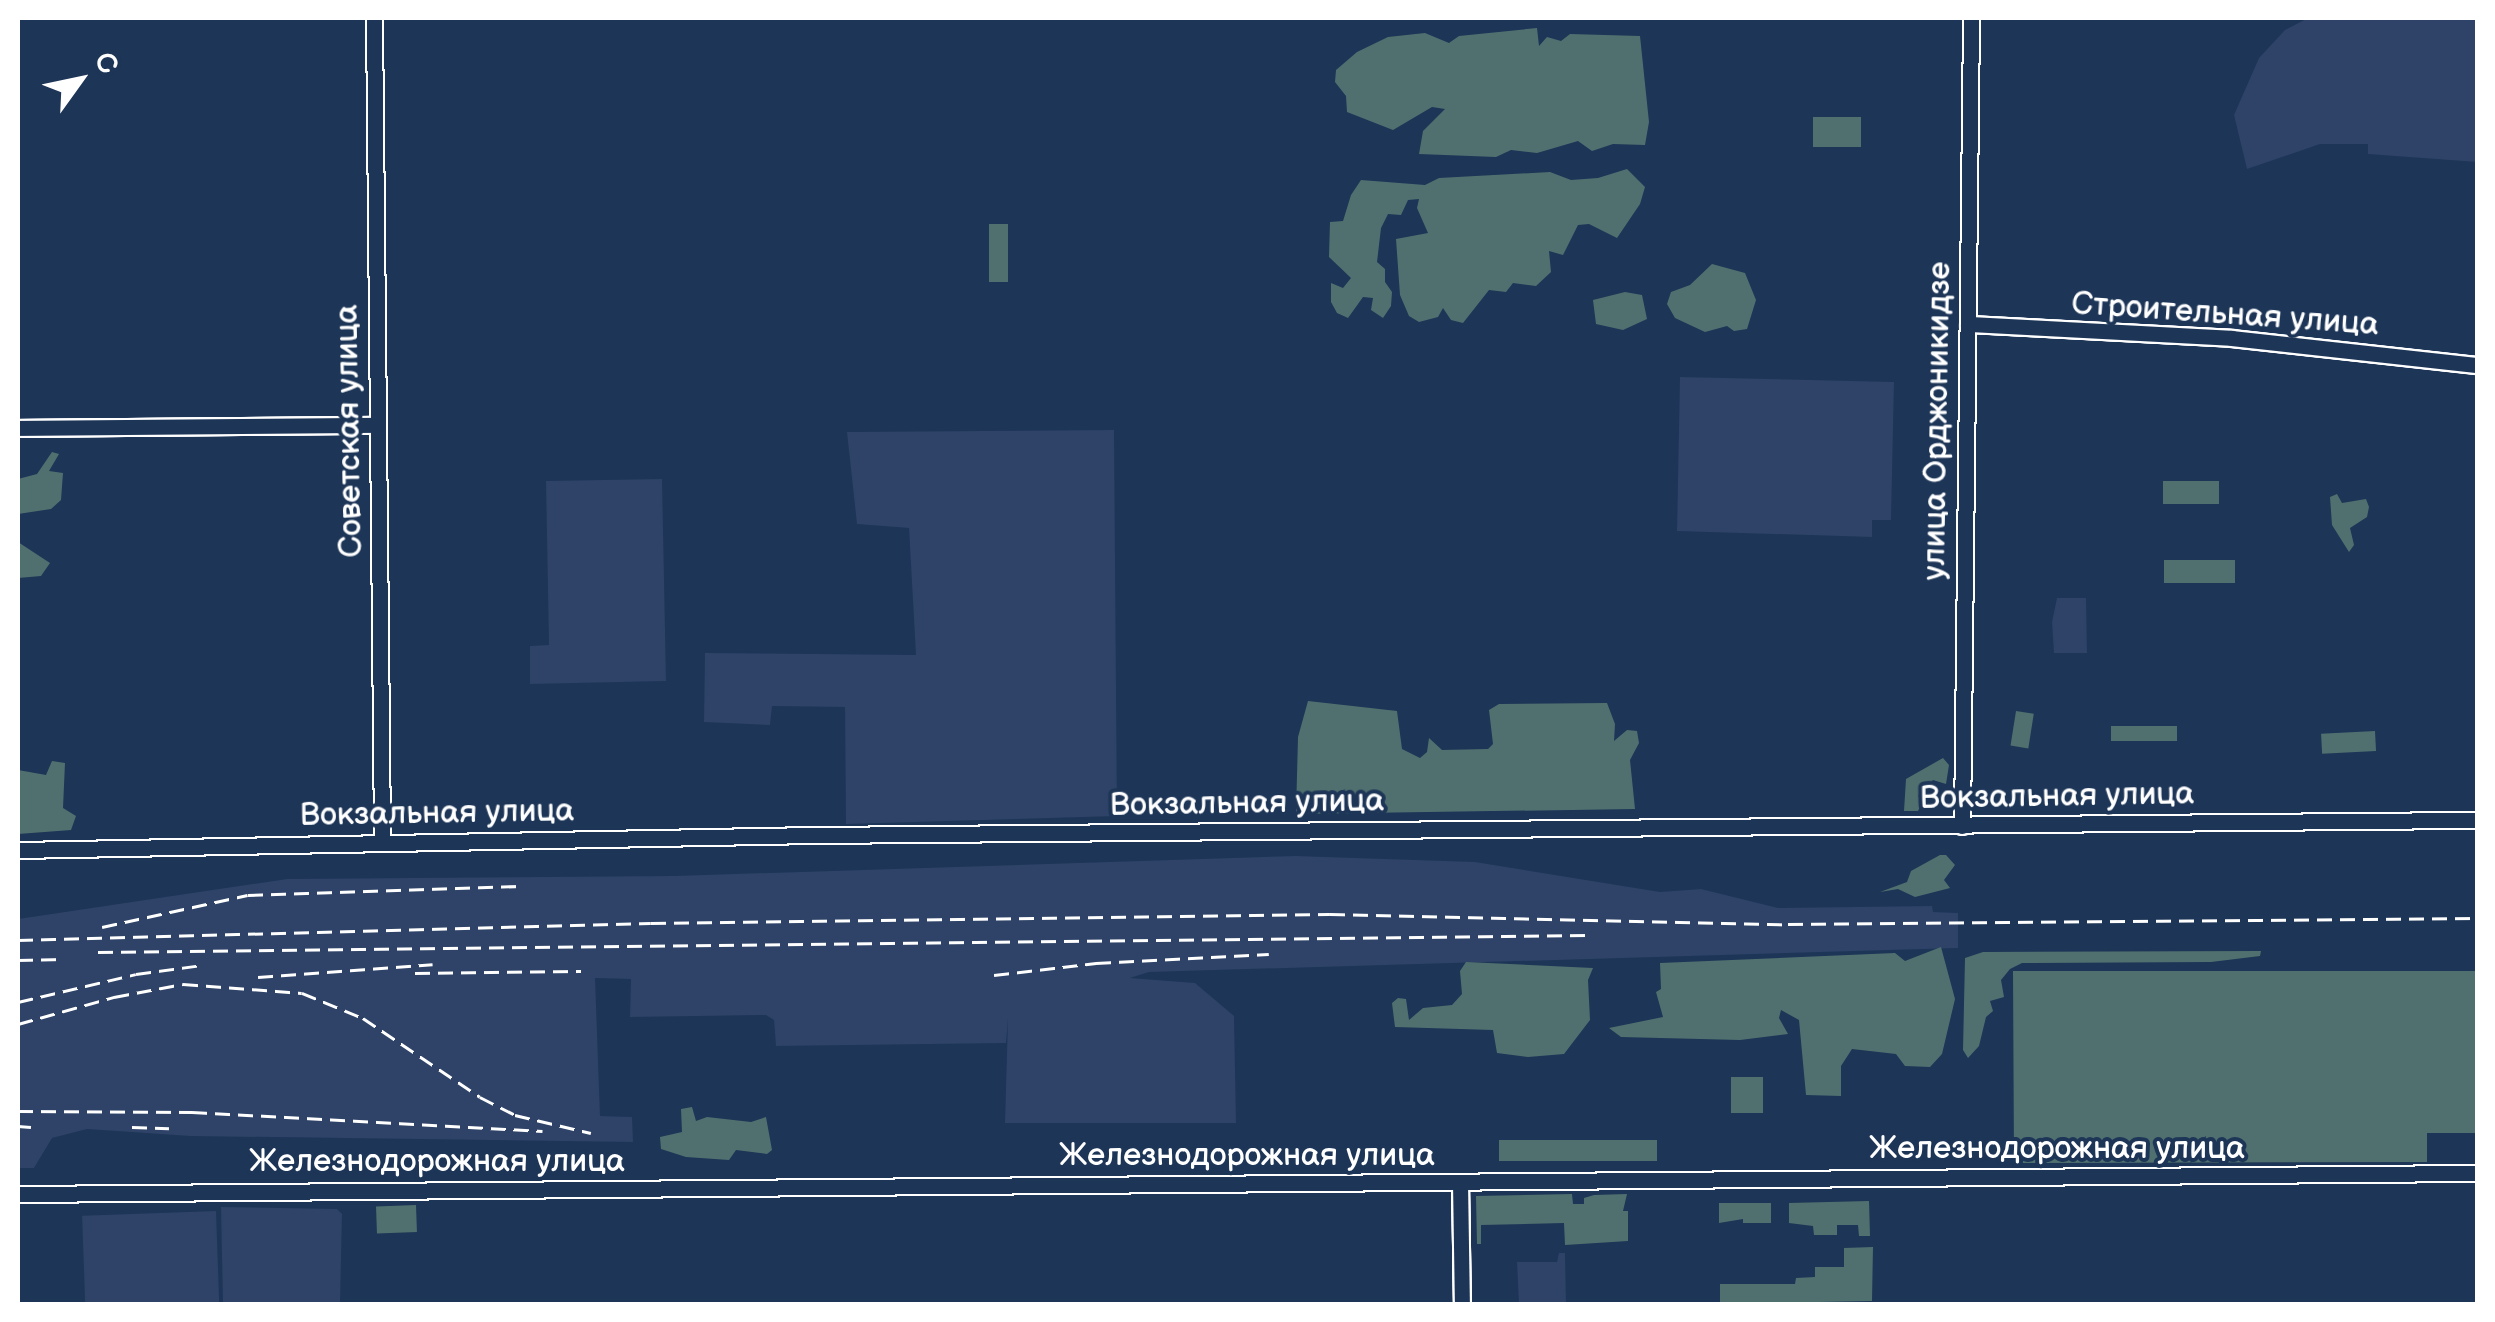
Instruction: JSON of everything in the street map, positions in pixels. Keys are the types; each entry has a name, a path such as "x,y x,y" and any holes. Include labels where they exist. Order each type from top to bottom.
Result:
{"street":[{"name":"Советская улица","path":"374,18 382,844"},
{"name":"улица Орджоникидзе","path":"1962,826 1971,18"},
{"name":"Строительная улица","path":"1968,324 2232,338 2478,366"},
{"path":"18,428 378,425"},
{"name":"Вокзальная улица","path":"18,850 815,834 2478,820"},
{"name":"Железнодорожная улица","path":"18,1194 2478,1174"},
{"path":"1460,1182 1462,1304"}],"shaded area":[{"path":"2308,18 2477,18 2477,162 2368,154 2368,144 2320,144 2247,169 2234,115 2259,58 2285,30"},
{"path":"1680,377 1894,382 1891,520 1872,520 1872,537 1677,531"},
{"path":"1114,430 1117,816 846,824 845,707 772,706 770,725 704,722 705,653 916,655 909,528 857,524 847,432"},
{"path":"662,479 666,681 530,684 530,646 549,645 546,481"},
{"path":"2057,598 2086,598 2087,653 2054,653 2052,622"},
{"path":"1295,856 1475,862 1660,892 1701,889 1778,908 1932,906 1933,912 1958,913 1958,948 1149,972 1130,978 1195,983 1234,1016 1236,1123 1005,1123 1008,1018 1006,1043 776,1046 774,1020 766,1015 630,1017 631,979 595,978 600,1116 632,1117 633,1142 190,1136 87,1129 52,1138 34,1168 18,1168 18,919 287,879 674,876"},
{"path":"221,1207 337,1209 342,1214 340,1304 223,1304"},
{"path":"216,1211 219,1304 85,1304 82,1216"},
{"path":"1559,1253 1565,1253 1566,1304 1519,1304 1517,1262 1557,1262"}],"green space":[{"path":"1537,28 1539,46 1547,37 1561,41 1570,34 1640,36 1649,122 1645,145 1613,144 1592,151 1578,141 1537,153 1511,150 1496,157 1419,154 1423,131 1445,109 1432,107 1393,130 1347,112 1346,96 1335,82 1336,70 1357,52 1388,37 1425,33 1449,43 1459,36"},
{"path":"1813,117 1861,117 1861,147 1813,147"},
{"path":"1627,169 1645,187 1640,204 1617,238 1589,224 1578,225 1563,255 1549,251 1551,272 1536,286 1513,283 1506,292 1489,290 1463,323 1451,320 1443,308 1438,317 1419,322 1409,316 1400,295 1396,239 1428,233 1417,208 1419,199 1408,200 1401,215 1388,214 1381,228 1377,262 1385,269 1385,282 1392,292 1391,306 1383,318 1371,310 1373,298 1363,297 1348,318 1337,313 1331,302 1331,283 1343,288 1351,278 1329,257 1330,222 1343,221 1351,195 1361,180 1425,185 1439,178 1550,172 1571,180 1598,178"},
{"path":"989,224 1008,224 1008,282 989,282"},
{"path":"1712,264 1745,273 1756,300 1747,329 1734,331 1727,326 1705,332 1675,318 1667,304 1671,292 1690,285"},
{"path":"1625,292 1642,295 1647,319 1623,330 1596,324 1593,300"},
{"path":"52,452 59,454 49,471 63,473 61,500 51,509 18,514 18,479 37,474"},
{"path":"2163,481 2219,481 2219,504 2163,504"},
{"path":"2337,494 2342,503 2366,499 2369,507 2367,517 2350,528 2354,545 2349,552 2332,525 2330,497"},
{"path":"18,542 50,563 41,576 18,578"},
{"path":"2164,560 2235,560 2235,583 2164,583"},
{"path":"1308,701 1397,711 1402,749 1420,758 1427,752 1429,738 1442,750 1488,749 1493,744 1489,710 1499,704 1607,703 1615,724 1614,741 1627,730 1637,731 1639,743 1630,760 1635,809 1296,814 1298,737"},
{"path":"2016,711 2034,714 2028,748 2011,746"},
{"path":"2111,726 2177,726 2177,741 2111,741"},
{"path":"2375,731 2376,751 2322,754 2321,734"},
{"path":"1943,758 1949,765 1946,784 1933,780 1918,796 1923,800 1918,811 1904,811 1906,779"},
{"path":"52,761 65,763 63,808 76,816 71,830 18,834 18,770 46,775"},
{"path":"1946,855 1955,865 1944,880 1950,888 1915,897 1898,889 1880,892 1907,882 1911,871"},
{"path":"1941,947 1955,999 1942,1054 1930,1067 1905,1066 1896,1054 1852,1049 1841,1066 1841,1096 1806,1095 1799,1020 1781,1010 1779,1018 1788,1034 1740,1040 1621,1037 1609,1028 1663,1017 1656,992 1661,989 1660,963 1895,953 1905,961"},
{"path":"2261,951 2260,956 2211,962 2022,963 2001,980 2004,997 1990,1001 1993,1011 1986,1017 1979,1046 1968,1058 1963,1050 1965,958 1983,952"},
{"path":"1466,962 1593,968 1588,980 1590,1020 1564,1054 1528,1057 1497,1053 1493,1030 1395,1027 1392,1003 1398,998 1406,999 1409,1020 1423,1008 1452,1005 1462,994 1460,971"},
{"path":"2013,971 2477,971 2477,1133 2427,1133 2427,1162 2014,1163"},
{"path":"1731,1077 1763,1077 1763,1113 1731,1113"},
{"path":"692,1107 696,1121 707,1117 751,1122 766,1117 772,1150 767,1154 736,1150 729,1160 686,1157 661,1149 660,1137 682,1132 681,1109"},
{"path":"1499,1140 1657,1140 1657,1161 1499,1161"},
{"path":"1572,1194 1573,1204 1584,1204 1584,1198 1594,1195 1627,1194 1623,1211 1628,1211 1628,1241 1565,1245 1564,1223 1481,1225 1481,1244 1477,1244 1476,1196"},
{"path":"1869,1201 1870,1236 1859,1236 1858,1225 1837,1225 1837,1235 1814,1235 1813,1226 1789,1223 1789,1203"},
{"path":"1719,1203 1771,1203 1771,1223 1743,1223 1743,1219 1719,1223"},
{"path":"416,1205 417,1232 377,1233 376,1206"},
{"path":"1873,1247 1872,1301 1720,1304 1720,1284 1795,1284 1796,1278 1815,1277 1815,1267 1844,1267 1844,1248"}],"railway":[{"path":"102,927 248,895 522,886"},
{"path":"18,940 651,923 1330,914 1788,924 2478,918"},
{"path":"98,952 1588,935"},
{"path":"994,975 1096,963 1269,954"},
{"path":"18,960 64,959"},
{"path":"258,977 433,964"},
{"path":"18,1002 136,974 203,965"},
{"path":"415,973 581,971"},
{"path":"18,1024 114,997 183,984 302,993 363,1018 480,1097 515,1115 591,1133"},
{"path":"18,1111 192,1112 542,1131"},
{"path":"18,1126 31,1127"},
{"path":"132,1127 169,1128"}]}
